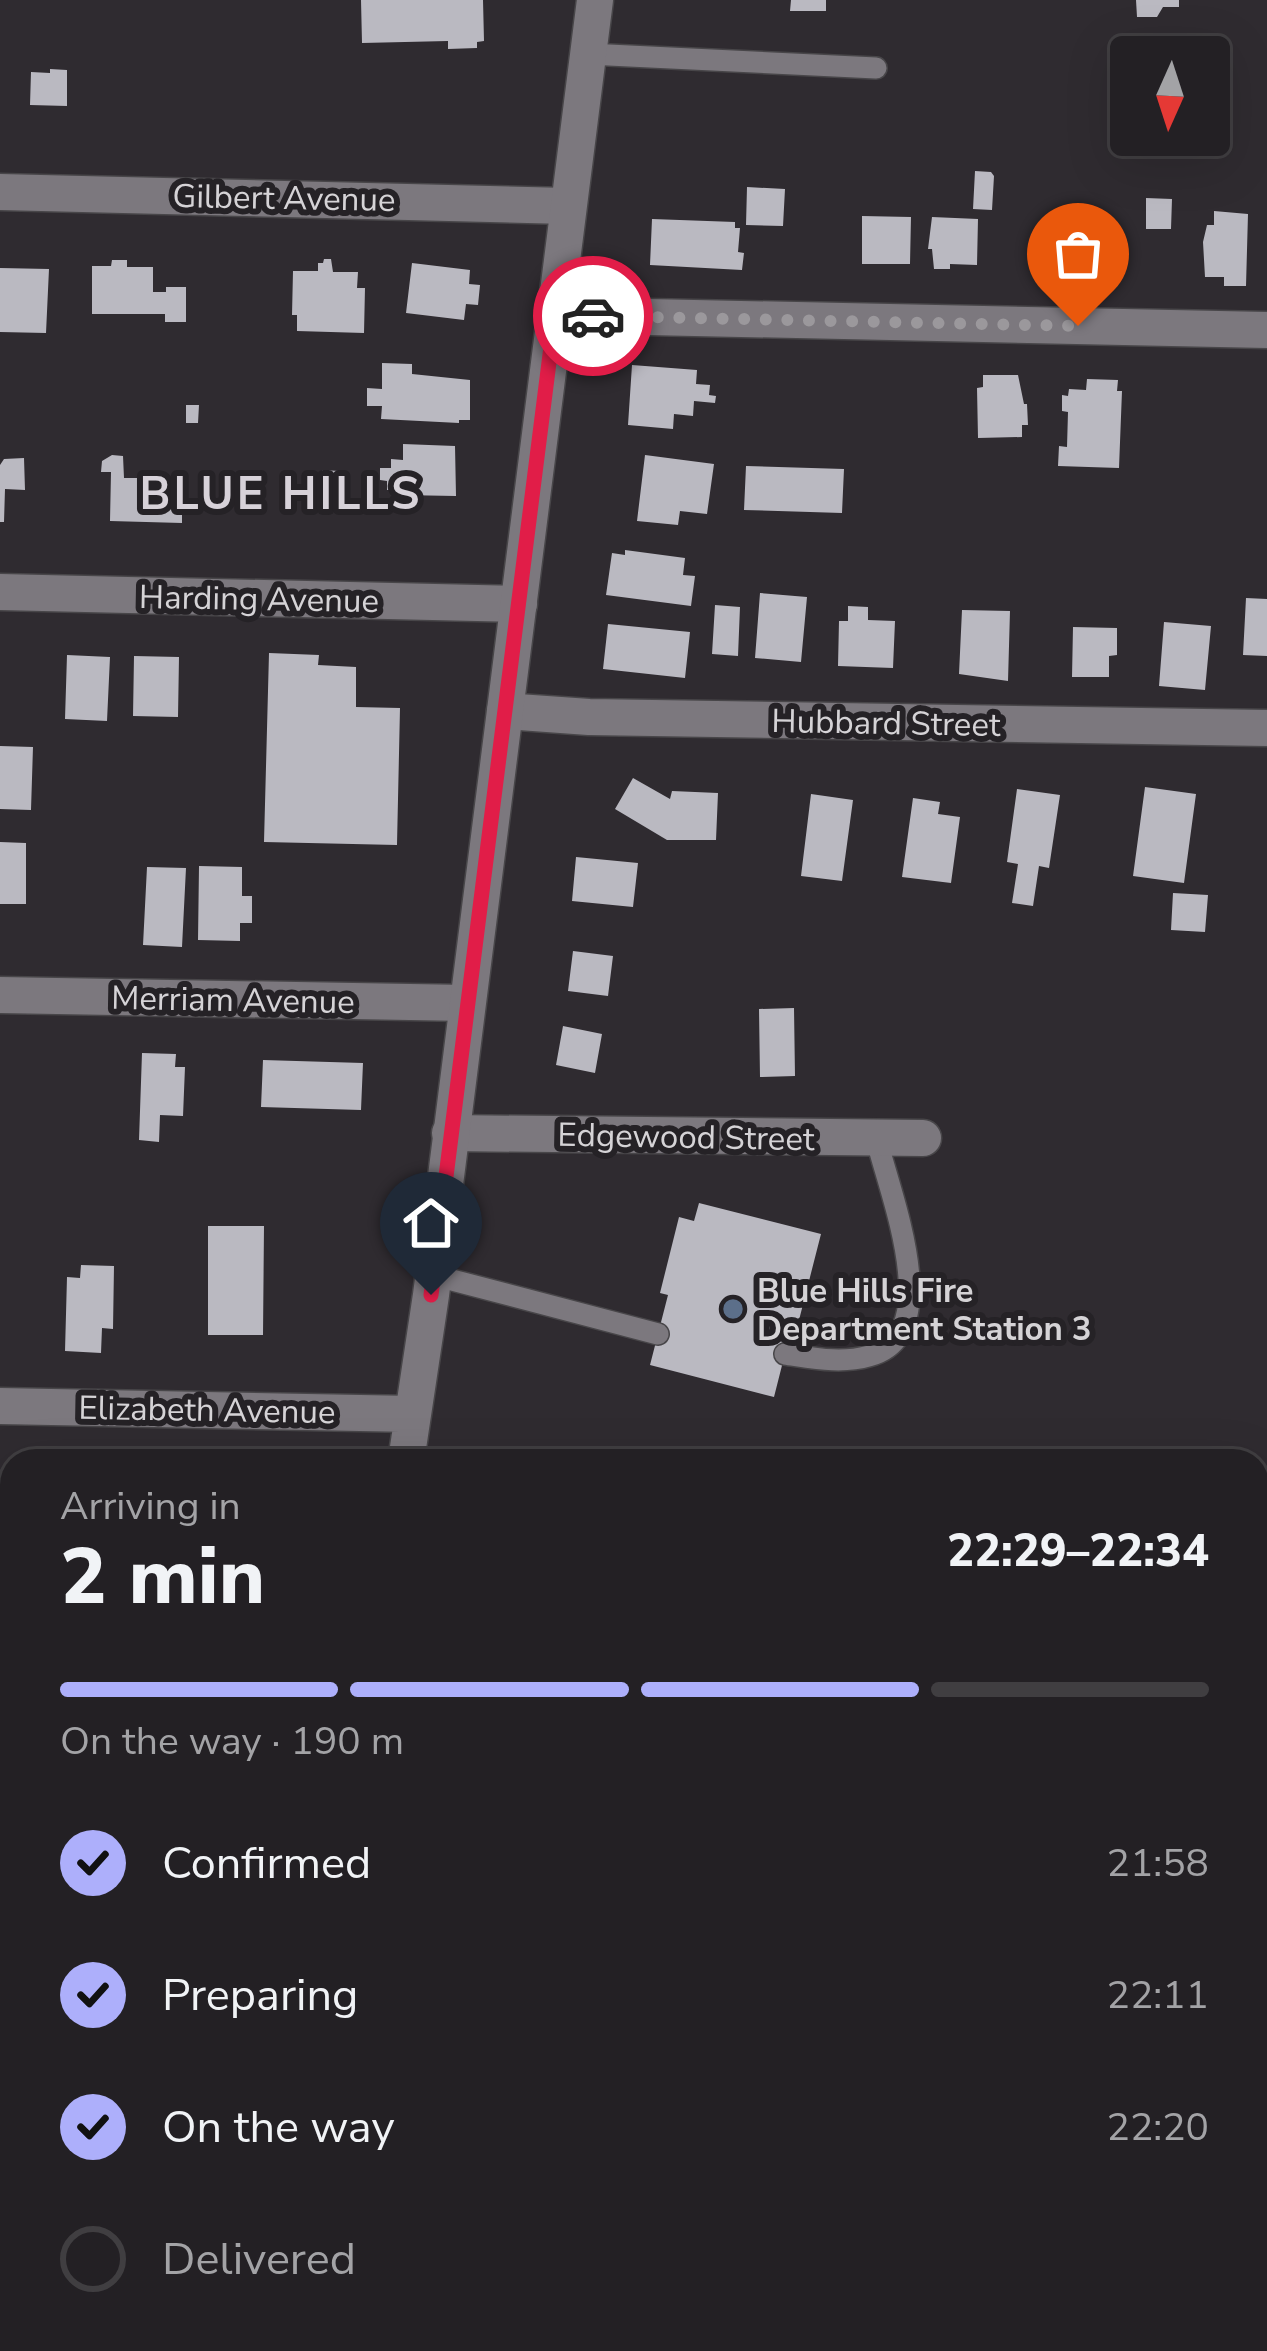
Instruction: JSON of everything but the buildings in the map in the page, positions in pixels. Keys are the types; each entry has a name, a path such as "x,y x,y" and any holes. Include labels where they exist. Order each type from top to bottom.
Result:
{"street":[{"path":"408,1449 595,0"},
{"name":"Gilbert Avenue","path":"0,192 567,206"},
{"path":"555,315 1267,330"},
{"name":"Harding Avenue","path":"0,592 519,604"},
{"name":"Hubbard Street","path":"505,711 612,718 1267,728"},
{"name":"Merriam Avenue","path":"0,995 467,1003"},
{"name":"Edgewood Street","path":"450,1133 923,1138"},
{"name":"Elizabeth Avenue","path":"0,1406 413,1414"}],"lane":[{"path":"588,54 876,68"},
{"path":"785,1354 830,1360 873,1355 888,1348 907,1324 909,1272 876,1137"},
{"path":"433,1275 658,1334"}],"way so far":[{"path":"593,316 1078,326"}],"place":[{"name":"Blue Hills Fire Department Station 3","path":"733,1309"}],"district":[{"name":"BLUE HILLS","path":"281,493"}],"route":[{"path":"431,1295 555,315 593,316"}]}
